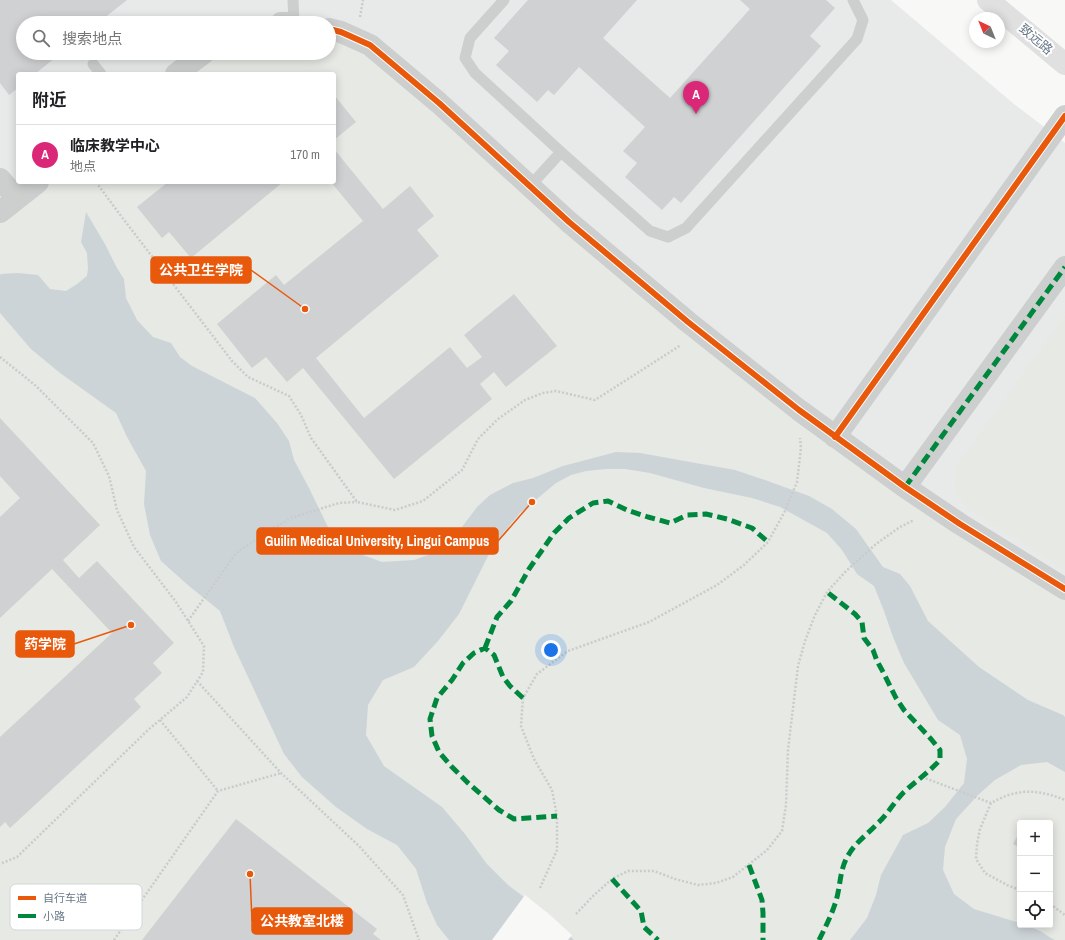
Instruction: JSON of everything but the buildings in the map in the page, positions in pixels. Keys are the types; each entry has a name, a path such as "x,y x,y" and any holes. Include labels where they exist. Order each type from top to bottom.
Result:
{"main road":[{"name":"致远路","path":"988,0 1064,61"}],"street":[{"path":"336,31 370,45 439,103 569,222 701,332 835,438 938,510 1065,589"},
{"path":"179,72 195,60"},
{"path":"835,438 1065,116"},
{"path":"0,179 8,205 35,184"},
{"path":"905,487 1065,267"}],"lane":[{"path":"293,0 294,16"},
{"path":"504,0 470,38 466,58 475,73 650,231 668,237 686,228 857,39 863,20 853,0"},
{"path":"93,64 99,72"},
{"path":"530,186 561,152"}],"path":[{"path":"97,184 232,361 248,377 290,396 301,415 311,438 358,502"},
{"path":"188,621 236,553 267,532 292,518 339,503 358,502 395,510 423,501 462,470 478,439 498,419 525,400 543,393 556,391 595,400 701,332"},
{"path":"0,357 36,386 93,442 109,476 117,510 134,547 176,602 204,646 203,672 187,697 148,730 17,857 0,864"},
{"path":"540,888 557,850 557,816 552,790 534,759 520,726 523,698 537,674 568,651 649,622 686,603 717,585 744,565 768,542 785,512 797,482 801,448 799,410"},
{"path":"576,914 612,879 628,871 654,871 675,879 698,885 716,883 733,877 767,850 782,831 786,806 788,750 798,666 805,641 815,615 827,592 846,571 876,544 900,527 938,510"},
{"path":"197,682 281,773 359,846 403,895 419,940"},
{"path":"160,720 218,791"},
{"path":"142,900 218,791 281,773"},
{"path":"922,777 991,803"},
{"path":"1017,889 984,873 976,859 980,829 991,803 1012,794 1032,791 1053,795 1065,800"},
{"path":"1053,906 1065,915"},
{"path":"114,940 121,930"}],"shaded area":[{"path":"0,0 891,0 1014,104 1065,143 1065,940 0,940"},
{"path":"336,31 341,32 688,322 1065,589 1065,940 0,940 0,212 35,184 336,184 336,72 179,72 195,60 336,60"},
{"path":"86,212 124,279 126,298 137,320 153,337 171,343 180,357 192,366 255,398 277,423 289,441 294,460 328,527 346,544 363,555 382,562 414,560 439,551 453,539 477,507 490,495 513,483 533,478 563,466 616,452 640,453 735,470 809,496 832,509 856,529 883,567 900,574 910,586 928,621 979,667 1028,700 1065,717 1065,772 1047,762 1021,765 995,780 978,795 956,819 945,847 943,870 954,894 974,909 1017,922 1017,928 1034,928 1055,940 850,940 867,918 876,895 881,875 903,835 928,823 945,807 964,783 967,759 960,735 938,720 904,663 874,586 857,574 842,550 827,533 780,507 752,498 704,488 650,473 625,469 606,469 586,471 571,475 556,483 520,513 504,532 488,556 459,614 438,641 414,667 383,680 368,705 366,735 384,766 442,807 465,834 487,864 508,885 548,915 574,940 449,940 437,925 427,903 416,869 397,845 367,829 336,807 302,777 284,754 234,647 220,611 161,561 150,535 144,504 146,471 127,437 116,413 60,373 31,349 0,313 1,274 18,273 38,275 50,289 66,291 87,276 87,253 81,242"},
{"path":"1065,316 1065,570 967,508 954,488 958,464"}],"pier":[{"path":"525,895 572,935 568,940 492,940"}],"marked path":[{"path":"905,487 1065,267"},
{"path":"485,648 497,617 511,601 529,569 554,533 569,518 593,503 608,501 627,510 670,523 687,515 706,514 727,519 752,528 768,542"},
{"path":"819,940 837,898 843,866 852,850 882,819 904,792 940,760 940,750 904,710 896,698 873,650 864,638 862,622 855,614 827,592"},
{"path":"523,698 503,677 494,655 485,648 474,653 463,663 452,680 437,698 430,719 432,736 439,752 451,766 499,810 514,819 557,816"},
{"path":"749,865 762,900 763,940"},
{"path":"612,879 641,911 644,927 658,940"}],"cycle path":[{"path":"336,31 370,45 439,103 569,222 688,322 799,410 905,487 960,524 1065,589"},
{"path":"835,437 1065,116"}],"place":[{"name":"临床教学中心","path":"696,114"},
{"name":"公共卫生学院","path":"305,309"},
{"name":"Guilin Medical University, Lingui Campus","path":"532,502"},
{"name":"药学院","path":"131,625"},
{"name":"公共教室北楼","path":"250,874"}]}
